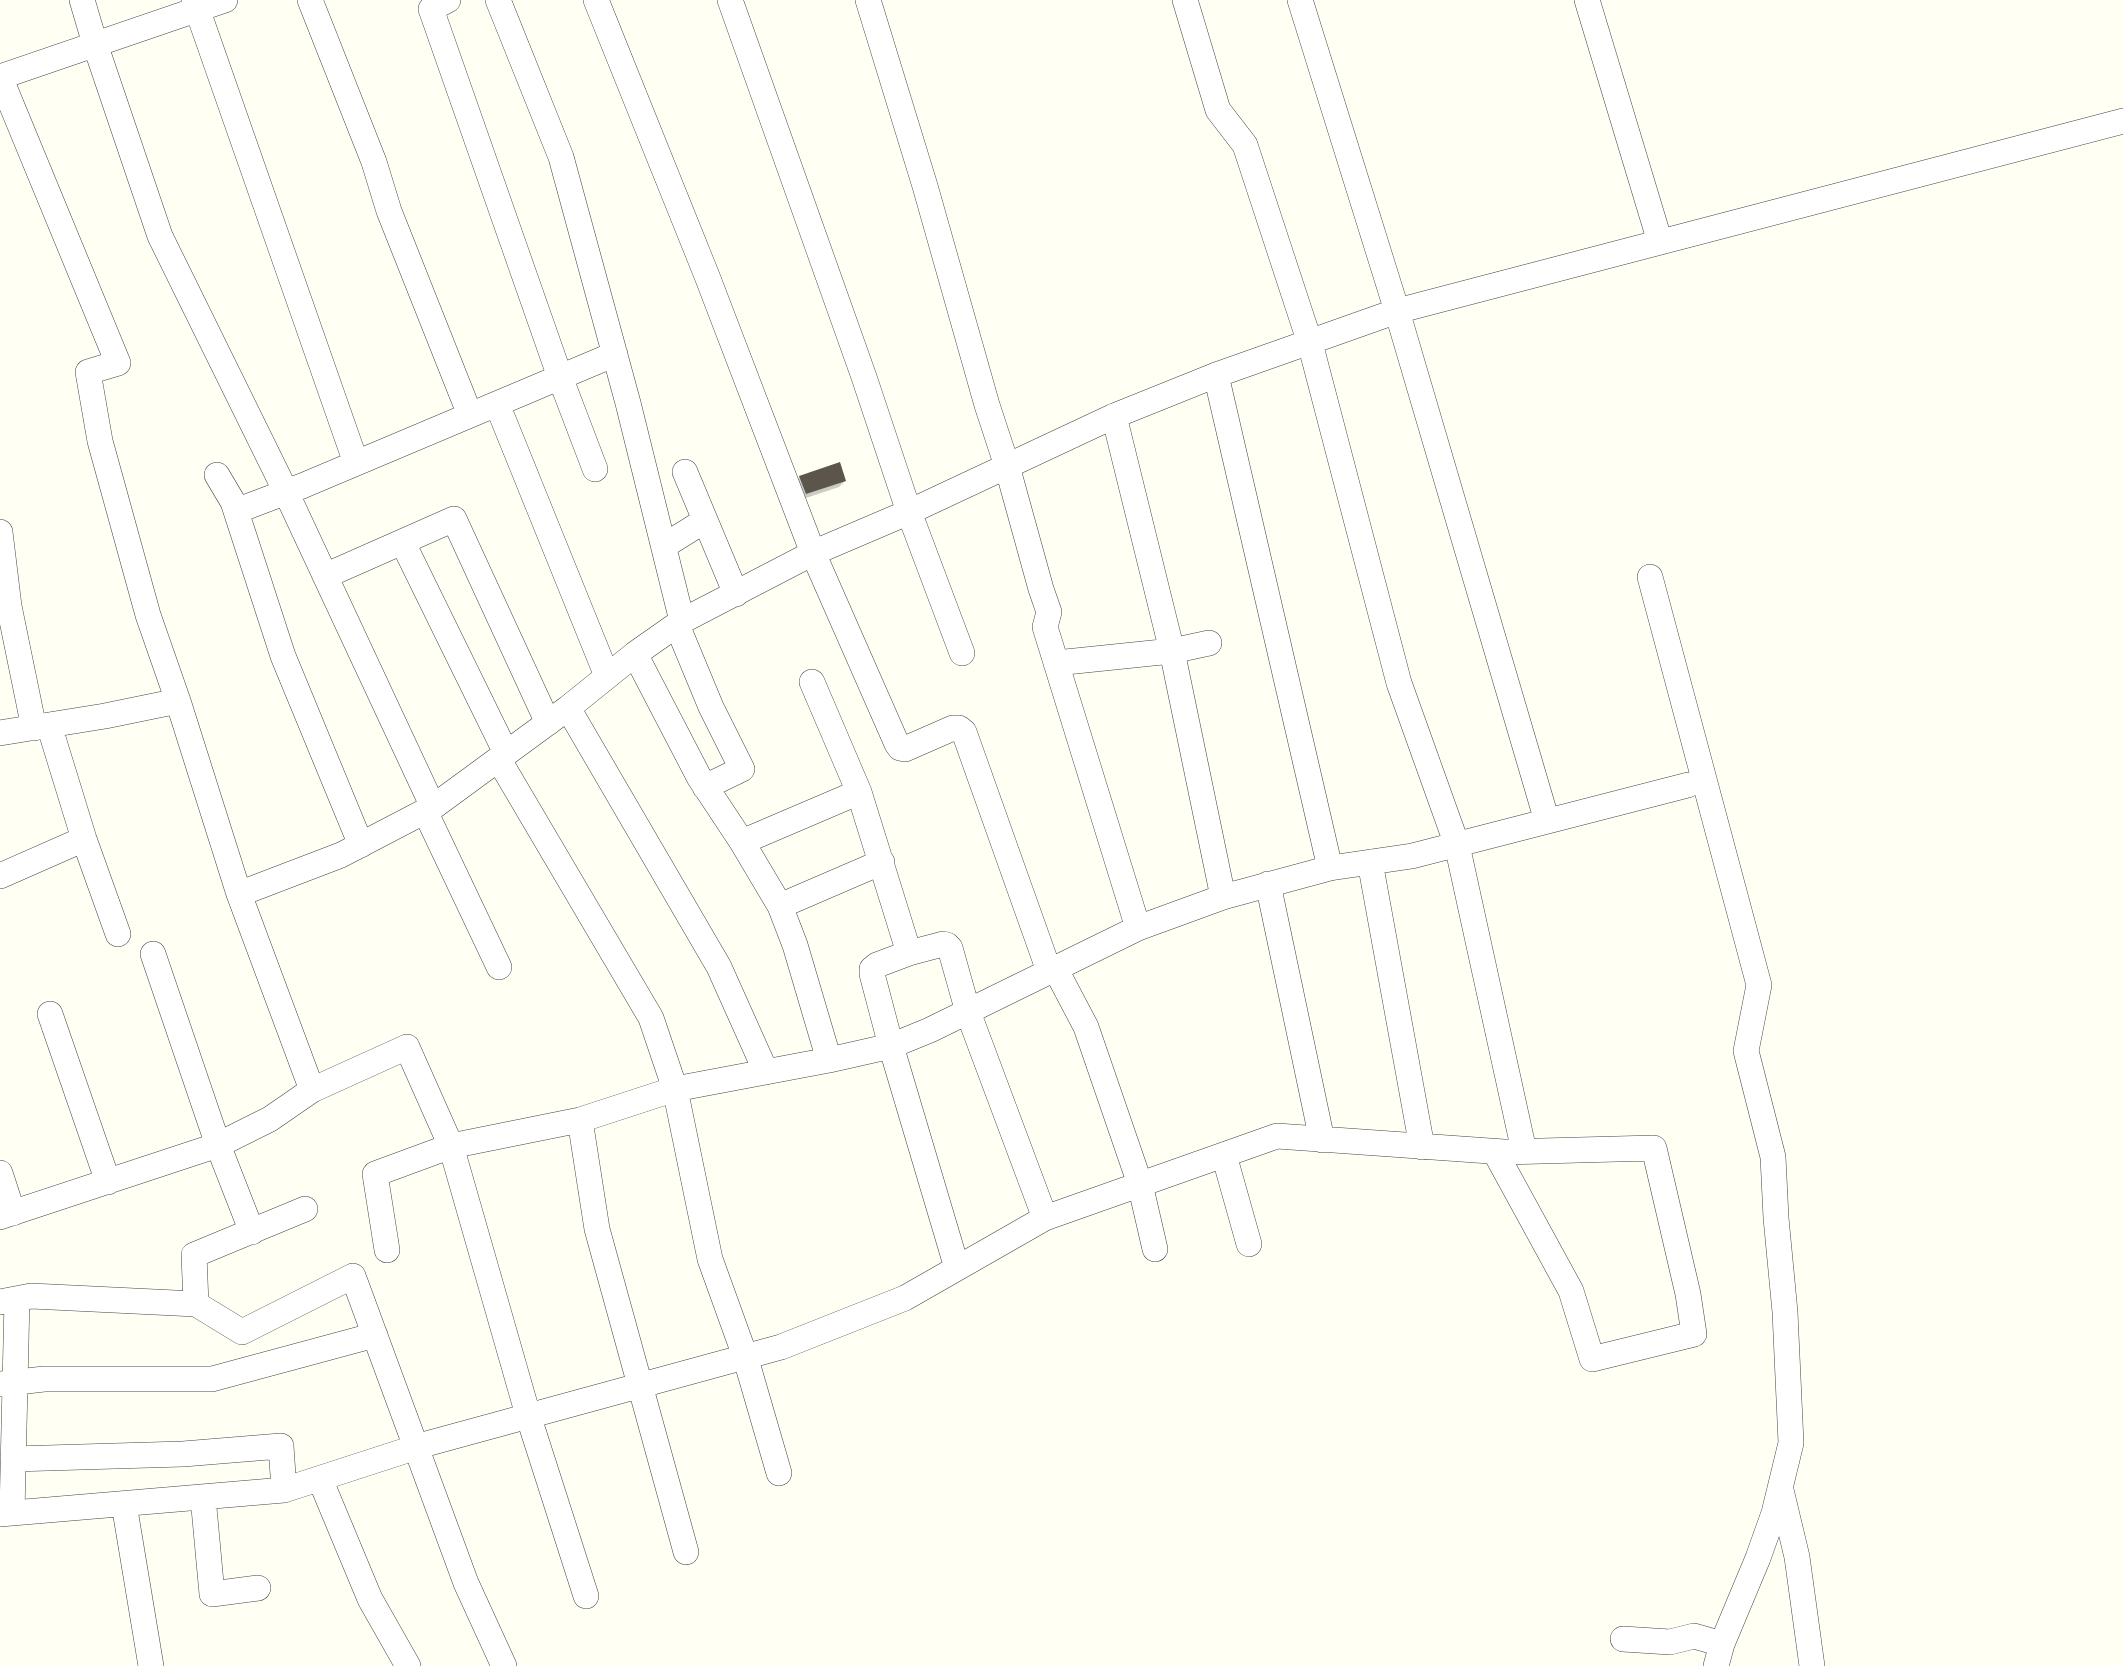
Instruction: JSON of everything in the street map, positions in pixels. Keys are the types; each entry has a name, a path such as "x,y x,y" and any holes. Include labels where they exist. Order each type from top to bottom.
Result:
{"street":[{"path":"82,0 160,236 326,576 499,967"},
{"path":"225,0 195,5 95,44 0,77 118,363 88,372 102,450 148,615 178,701 239,894 312,1090"},
{"path":"310,0 374,162 389,211 470,415"},
{"path":"448,0 431,9 560,377 595,469"},
{"path":"498,0 561,157 615,354 664,546 679,623 711,707 742,769 705,787"},
{"path":"596,0 703,267 813,553 897,744 900,748 905,749 953,728 959,728 964,732 1052,969 1086,1026 1140,1184 1155,1249"},
{"path":"730,0 864,377 909,512 962,653"},
{"path":"868,0 925,186 987,405 1007,466 1049,612 1045,627 1138,928"},
{"path":"1185,0 1218,110 1245,145 1310,343 1399,683 1457,845 1524,1151"},
{"path":"1300,0 1397,311 1547,821"},
{"path":"1586,0 1660,242"},
{"path":"195,5 356,463"},
{"path":"239,894 341,855 429,809 548,723 635,654 679,623 813,553 909,512 1114,416 1216,375 1397,311 2123,121"},
{"path":"236,511 286,492 615,354"},
{"path":"1216,375 1330,868"},
{"path":"497,404 607,676"},
{"path":"1114,416 1172,651 1223,897"},
{"path":"685,472 736,594"},
{"path":"217,475 233,502 283,656 361,845"},
{"path":"326,576 454,519 548,723"},
{"path":"664,546 704,521"},
{"path":"0,532 6,618 41,726 118,934"},
{"path":"403,543 502,756 650,1018 674,1089 710,1259 745,1356 779,1473"},
{"path":"1623,1639 1670,1642 1694,1636 1719,1655 1758,1558 1774,1512 1791,1443 1786,1312 1776,1218 1773,1157 1746,1051 1759,985 1650,577"},
{"path":"1056,663 1172,651 1209,643"},
{"path":"635,654 705,787 742,842 780,906 795,944 829,1060"},
{"path":"812,682 859,792 909,953"},
{"path":"0,733 178,701"},
{"path":"568,708 719,967 766,1072"},
{"path":"387,1250 375,1174 451,1146 580,1120 674,1089 829,1060 890,1046 968,1012 1138,928 1223,897 1330,868 1412,856 1688,786"},
{"path":"742,842 859,792"},
{"path":"0,876 84,839"},
{"path":"780,906 882,862"},
{"path":"1370,862 1422,1147"},
{"path":"1268,884 1322,1140"},
{"path":"957,1268 890,1046 872,974 872,969 877,965 909,953 947,945 950,948 968,1012 1045,1218"},
{"path":"153,954 218,1145 252,1232"},
{"path":"50,1014 108,1182"},
{"path":"0,1173 7,1215 218,1145 270,1118 312,1090 407,1047 451,1146 528,1416 586,1596"},
{"path":"580,1120 597,1229 686,1552"},
{"path":"504,1666 466,1583 417,1447 376,1335 353,1276 242,1332 196,1304 31,1296 8,1300 7,1383 13,1459 6,1513 284,1490 417,1447 781,1346 905,1298 1045,1218 1277,1136 1495,1152 1654,1148 1688,1294 1694,1334 1592,1359 1570,1291 1495,1152"},
{"path":"1224,1155 1249,1244"},
{"path":"196,1304 194,1255 305,1209"},
{"path":"7,1383 44,1379 212,1379 376,1335"},
{"path":"13,1459 183,1454 280,1446 284,1490"},
{"path":"320,1479 370,1599 408,1666"},
{"path":"1780,1488 1797,1557 1812,1666"},
{"path":"203,1497 212,1594 258,1588"},
{"path":"124,1504 151,1666"}],"building":[{"path":"840,462 846,481 806,494 799,476"}]}
